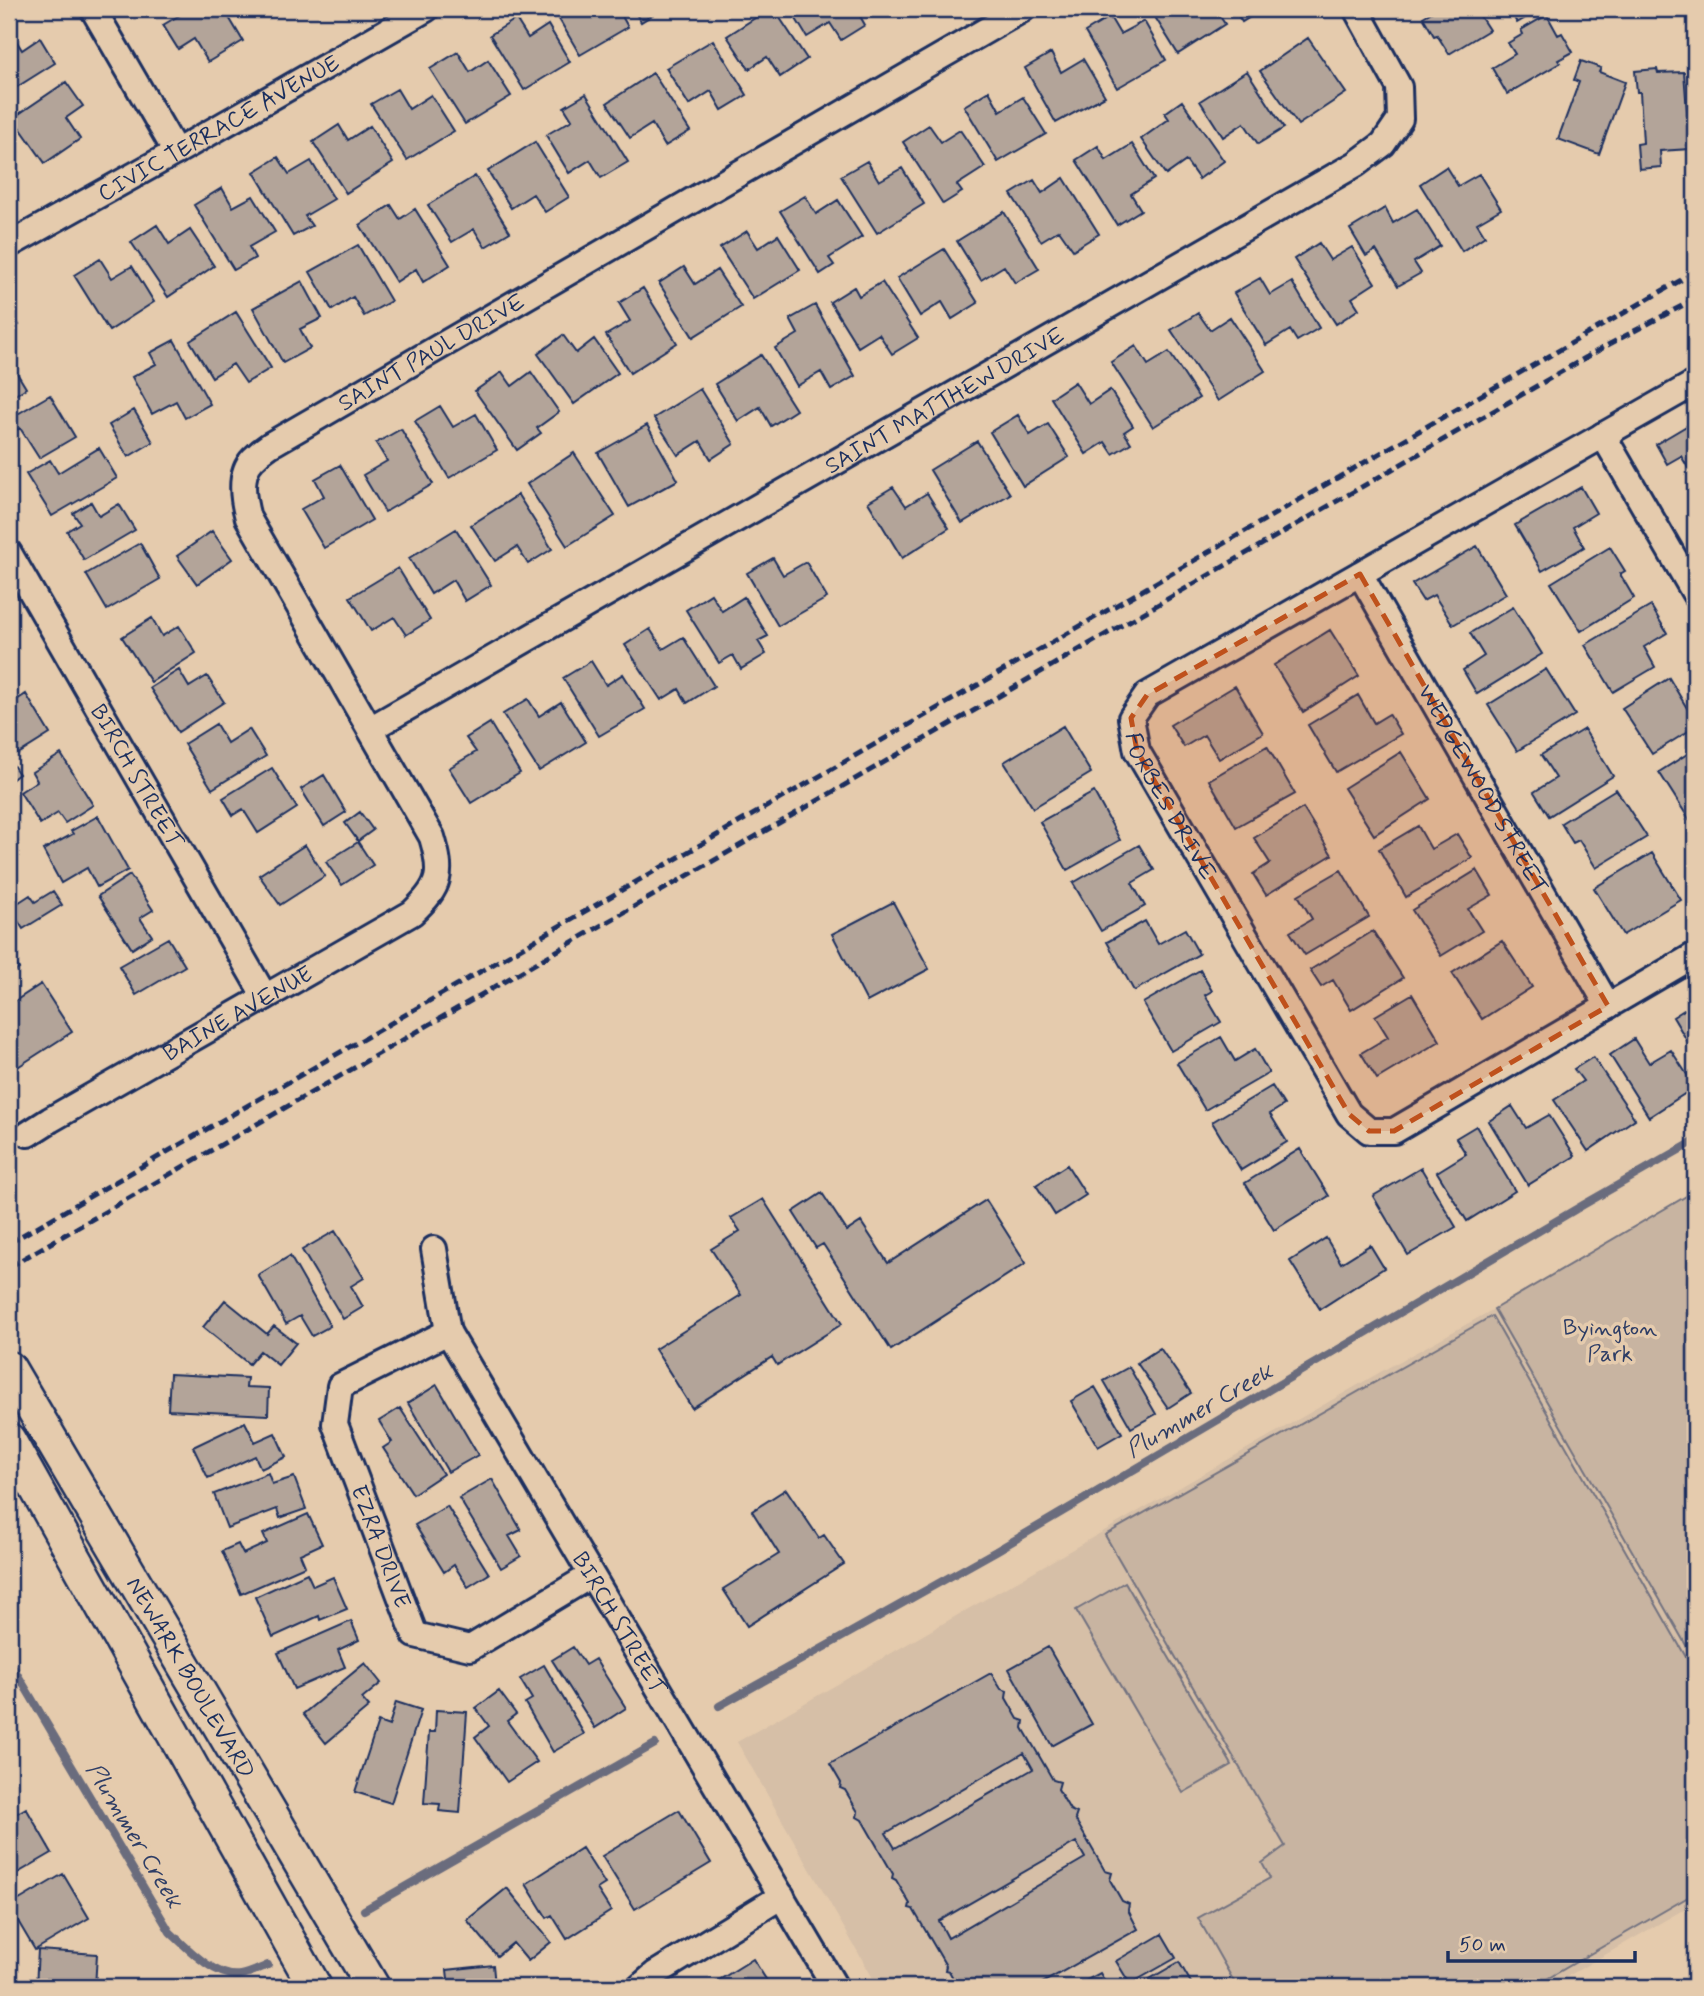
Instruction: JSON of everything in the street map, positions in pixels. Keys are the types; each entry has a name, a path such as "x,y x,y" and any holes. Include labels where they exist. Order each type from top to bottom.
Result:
{"main road":[{"name":"NEWARK BOULEVARD","path":"9,1368 373,1987"},
{"name":"NEWARK BOULEVARD","path":"9,1440 315,1987"}],"street":[{"path":"93,9 176,152"},
{"name":"CIVIC TERRACE AVENUE","path":"9,245 426,9"},
{"name":"SAINT PAUL DRIVE","path":"438,881 439,860 432,837 248,518 242,497 243,481 250,461 270,444 1023,9"},
{"name":"SAINT MATTHEW DRIVE","path":"370,729 1344,171 1374,151 1383,144 1400,119 1399,87 1356,9"},
{"name":"FORBES DRIVE","path":"1695,383 1147,695 1131,718 1137,751 1349,1114 1369,1131 1394,1131 1695,955"},
{"path":"1603,435 1695,594"},
{"name":"BIRCH STREET","path":"9,553 265,998"},
{"name":"WEDGEWOOD STREET","path":"1360,574 1608,1006"},
{"name":"BAINE AVENUE","path":"28,1134 412,913 428,899 438,881"},
{"name":"BIRCH STREET","path":"434,1249 447,1332 835,1987"},
{"name":"EZRA DRIVE","path":"447,1332 340,1386 335,1424 415,1636 470,1648 590,1576"},
{"path":"640,1987 655,1974 782,1896"}],"highlighted area":[{"path":"1360,574 1608,1006 1394,1131 1369,1131 1349,1114 1137,751 1131,718 1147,695"}],"shaded area":[{"path":"1494,1309 1695,1661 1695,1903 1549,1987 878,1987 737,1742"}],"green space":[{"name":"Byington Park","path":"1695,1191 1695,1661 1494,1309"},
{"path":"1492,1316 1695,1673 1695,1893 1533,1987 1237,1987 1198,1918 1270,1878 1262,1863 1285,1846 1105,1535"},
{"path":"1125,1582 1232,1765 1183,1793 1076,1610"}],"building":[{"path":"190,9 224,9 243,41 208,62 194,39 178,49 163,25"},
{"path":"575,9 618,9 628,27 580,55 559,19"},
{"path":"633,9 662,9 641,22"},
{"path":"769,9 774,9 807,59 780,77 767,57 749,69 727,36"},
{"path":"790,9 856,9 865,25 841,40 830,23 807,37"},
{"path":"1150,9 1215,9 1225,24 1178,54"},
{"path":"1234,9 1263,9 1242,22"},
{"path":"1437,9 1492,9 1480,16 1489,30 1449,54 1423,17"},
{"path":"1509,9 1541,9 1517,23"},
{"path":"1547,15 1558,35 1562,33 1573,52 1558,60 1560,63 1507,94 1492,68 1515,54 1508,43 1523,34 1521,30"},
{"path":"1110,17 1120,34 1144,21 1166,60 1117,88 1085,32"},
{"path":"516,19 528,38 548,25 570,62 524,90 490,35"},
{"path":"9,29 22,50 40,38 55,63 9,92"},
{"path":"1308,38 1346,93 1298,125 1260,71"},
{"path":"713,40 747,95 722,110 711,91 689,105 666,68"},
{"path":"458,52 470,72 488,60 511,96 465,124 430,69"},
{"path":"1051,53 1061,72 1083,59 1105,96 1056,123 1025,68"},
{"path":"1581,61 1601,68 1599,72 1625,82 1599,154 1558,139 1579,82 1574,80"},
{"path":"1657,69 1658,73 1684,72 1690,149 1660,151 1661,167 1639,169 1637,144 1643,143 1640,92 1637,92 1635,71"},
{"path":"1247,71 1284,128 1258,144 1244,123 1223,137 1200,101"},
{"path":"653,73 690,131 665,146 652,124 630,138 607,103"},
{"path":"66,82 83,106 66,118 80,139 45,163 13,118"},
{"path":"397,89 409,109 431,95 454,131 407,160 371,104"},
{"path":"989,91 1000,111 1023,97 1046,134 998,162 964,106"},
{"path":"586,94 628,162 601,178 590,160 569,173 546,135 572,120 564,107"},
{"path":"1182,101 1224,161 1199,179 1186,161 1166,175 1141,139 1169,119 1165,113"},
{"path":"339,125 348,140 370,126 393,163 346,193 313,142"},
{"path":"929,125 941,142 960,130 985,167 957,185 962,192 943,204 903,142"},
{"path":"535,142 569,197 545,212 533,194 511,208 488,171"},
{"path":"1132,144 1154,179 1131,194 1141,210 1117,225 1076,160 1098,146 1106,160"},
{"path":"278,157 289,174 311,161 334,199 305,216 312,226 293,236 254,172"},
{"path":"867,161 879,181 902,168 924,204 877,233 841,176"},
{"path":"1446,167 1458,186 1479,174 1501,209 1477,223 1485,236 1462,251 1420,184"},
{"path":"475,176 510,232 485,247 474,229 452,242 428,205"},
{"path":"1064,178 1099,234 1073,250 1059,230 1041,241 1011,194 1034,180 1042,193"},
{"path":"222,188 233,207 253,196 275,232 249,247 255,258 234,270 194,205"},
{"path":"805,196 816,214 838,200 862,237 829,258 834,265 820,274 780,211"},
{"path":"391,205 400,219 415,209 450,265 423,282 416,269 396,282 360,225"},
{"path":"1385,208 1393,223 1417,209 1440,246 1414,262 1421,273 1398,286 1376,250 1366,256 1350,229"},
{"path":"1004,212 1039,269 1015,283 1004,266 981,280 957,241"},
{"path":"157,225 169,244 190,230 214,266 168,297 131,242"},
{"path":"747,231 758,248 778,235 800,270 753,299 720,248"},
{"path":"1319,243 1330,260 1352,247 1375,283 1352,298 1359,309 1336,324 1294,259"},
{"path":"358,245 391,301 364,316 353,297 332,310 310,272"},
{"path":"944,249 978,303 952,319 942,302 920,316 897,278"},
{"path":"100,259 112,278 132,266 154,302 109,331 74,275"},
{"path":"684,267 695,284 717,270 741,307 693,337 659,283"},
{"path":"1260,278 1270,295 1292,282 1319,328 1297,341 1290,330 1266,345 1234,293"},
{"path":"302,281 322,318 300,329 310,348 283,363 253,308"},
{"path":"882,282 918,338 892,354 879,334 858,347 830,302 854,287 859,296"},
{"path":"643,288 677,343 630,373 606,335 630,321 619,303"},
{"path":"815,305 855,376 831,390 821,372 797,386 775,348 798,334 790,319"},
{"path":"9,309 19,325 9,331"},
{"path":"236,312 271,368 246,383 233,364 212,377 190,341"},
{"path":"1198,313 1210,330 1230,317 1265,371 1218,401 1171,330"},
{"path":"563,335 576,353 594,339 618,373 574,404 538,354"},
{"path":"174,340 210,404 185,418 176,401 152,414 132,377 156,364 150,353"},
{"path":"1136,346 1148,365 1169,352 1199,398 1153,427 1111,362"},
{"path":"761,355 796,410 771,426 760,407 738,421 715,384"},
{"path":"9,360 26,388 9,399"},
{"path":"502,372 512,386 531,372 559,412 537,428 541,433 517,450 475,391"},
{"path":"1075,382 1089,404 1110,390 1133,426 1124,432 1131,443 1113,454 1105,442 1086,454 1051,398"},
{"path":"700,389 734,444 711,459 700,441 678,455 654,418"},
{"path":"50,395 75,437 39,458 20,428 13,432 9,419"},
{"path":"440,406 453,427 476,414 497,450 449,478 415,421"},
{"path":"134,410 153,442 128,457 109,425"},
{"path":"1018,415 1030,435 1048,424 1069,457 1023,486 990,432"},
{"path":"1695,421 1695,479 1681,456 1667,464 1656,444"},
{"path":"647,425 678,480 629,507 598,453"},
{"path":"401,429 433,484 385,512 363,475 387,461 376,443"},
{"path":"977,441 1010,494 962,523 930,470"},
{"path":"99,448 117,478 52,516 26,474 50,460 58,473"},
{"path":"574,453 615,516 567,546 527,484"},
{"path":"340,465 372,520 324,548 301,509 324,496 315,479"},
{"path":"893,487 906,506 927,493 949,528 902,558 868,502"},
{"path":"1581,487 1596,513 1573,527 1584,547 1542,571 1515,525"},
{"path":"518,495 552,549 528,564 517,547 495,561 471,525"},
{"path":"91,502 99,516 119,504 135,530 84,560 67,531 80,523 73,513"},
{"path":"456,529 491,585 465,601 453,580 431,594 409,558"},
{"path":"212,531 232,559 197,584 177,556"},
{"path":"140,543 160,579 107,610 86,574"},
{"path":"1477,546 1506,594 1453,625 1434,595 1423,601 1412,584"},
{"path":"1610,547 1625,571 1620,574 1634,598 1581,631 1551,583"},
{"path":"773,558 783,575 806,562 827,598 778,626 747,573"},
{"path":"398,568 430,620 406,635 394,617 371,631 350,597"},
{"path":"711,594 722,611 744,597 768,636 758,641 766,654 741,669 733,655 719,663 686,610"},
{"path":"1651,606 1667,633 1644,647 1655,667 1613,692 1585,645"},
{"path":"1513,607 1542,654 1477,694 1463,670 1484,656 1470,633"},
{"path":"152,618 162,636 179,626 196,653 151,682 122,637"},
{"path":"650,629 663,649 683,637 714,686 687,703 679,689 661,700 625,645"},
{"path":"1330,630 1359,676 1303,712 1274,665"},
{"path":"591,661 606,685 623,674 645,709 599,736 563,678"},
{"path":"1546,669 1575,715 1517,751 1488,705"},
{"path":"179,670 189,687 207,676 224,702 178,732 150,688"},
{"path":"1669,678 1687,708 1695,703 1695,727 1652,754 1622,708"},
{"path":"1235,686 1263,733 1219,759 1204,735 1184,747 1170,725"},
{"path":"26,694 50,734 18,754 9,739 9,705"},
{"path":"1358,695 1374,723 1389,714 1401,734 1336,772 1308,725"},
{"path":"528,699 539,716 561,702 586,742 539,771 503,714"},
{"path":"490,723 520,773 471,803 449,768 476,752 466,738"},
{"path":"216,724 227,743 249,729 266,756 212,789 184,744"},
{"path":"1063,726 1091,773 1033,808 1004,762"},
{"path":"1584,729 1613,776 1549,816 1534,792 1556,778 1541,755"},
{"path":"1267,746 1295,794 1236,827 1209,780"},
{"path":"1695,749 1695,815 1689,819 1659,772"},
{"path":"1401,752 1430,799 1374,835 1344,788"},
{"path":"61,754 93,805 65,823 58,813 40,824 20,792 37,781 32,772"},
{"path":"9,759 19,774 9,782"},
{"path":"272,768 297,808 258,833 243,809 233,815 223,798"},
{"path":"324,775 346,812 324,826 301,789"},
{"path":"1616,789 1647,837 1596,868 1579,840 1573,843 1561,823"},
{"path":"1094,792 1120,840 1067,870 1040,822"},
{"path":"1303,808 1332,855 1266,895 1253,874 1270,863 1254,838"},
{"path":"360,812 373,830 358,841 345,823"},
{"path":"98,816 128,870 97,887 87,868 61,883 43,850 73,834 71,831"},
{"path":"1418,826 1431,849 1457,834 1472,858 1406,897 1379,849"},
{"path":"358,842 373,865 342,885 326,862"},
{"path":"305,845 325,876 280,905 259,875"},
{"path":"1139,845 1154,870 1132,883 1145,906 1101,931 1073,883"},
{"path":"1652,853 1681,900 1623,935 1594,888"},
{"path":"1341,870 1369,917 1305,955 1290,932 1312,919 1298,895"},
{"path":"1477,870 1492,895 1468,909 1482,931 1441,956 1412,910"},
{"path":"130,875 153,910 140,918 152,936 132,949 98,896"},
{"path":"53,891 62,905 23,929 10,908 30,895 35,902"},
{"path":"893,902 929,969 867,1002 832,934"},
{"path":"1145,921 1158,944 1185,929 1199,954 1134,991 1107,942"},
{"path":"1373,931 1403,978 1351,1010 1333,980 1321,987 1310,970"},
{"path":"168,938 185,966 136,995 119,966"},
{"path":"1502,941 1532,987 1482,1019 1452,973"},
{"path":"9,951 19,969 9,975"},
{"path":"1200,970 1212,991 1205,995 1221,1022 1171,1051 1143,1003"},
{"path":"41,984 72,1032 13,1070 9,1064 9,1005"},
{"path":"1412,994 1440,1041 1377,1079 1361,1053 1388,1037 1375,1016"},
{"path":"1695,1003 1695,1054 1673,1017"},
{"path":"1221,1037 1235,1061 1255,1049 1269,1073 1205,1110 1177,1063"},
{"path":"1634,1039 1649,1063 1671,1050 1695,1087 1649,1117 1610,1055"},
{"path":"1593,1057 1635,1119 1588,1151 1554,1100 1583,1081 1574,1069"},
{"path":"1272,1086 1284,1105 1270,1114 1287,1142 1241,1170 1212,1122"},
{"path":"1512,1106 1526,1128 1549,1115 1575,1156 1528,1185 1489,1121"},
{"path":"1476,1126 1515,1191 1467,1221 1437,1172 1466,1154 1456,1138"},
{"path":"1300,1149 1329,1196 1274,1230 1245,1183"},
{"path":"1067,1165 1086,1195 1055,1215 1036,1185"},
{"path":"1421,1168 1456,1227 1408,1255 1373,1196"},
{"path":"822,1193 847,1231 861,1222 888,1263 986,1200 1026,1263 891,1350 823,1244 816,1248 793,1212"},
{"path":"763,1199 842,1324 777,1365 772,1357 692,1408 655,1349 741,1295 711,1249 740,1231 731,1218"},
{"path":"335,1231 364,1278 351,1286 363,1307 343,1319 302,1250"},
{"path":"1326,1238 1341,1263 1370,1245 1384,1268 1320,1309 1290,1261"},
{"path":"290,1256 330,1326 312,1336 300,1316 286,1324 258,1275"},
{"path":"225,1300 267,1334 274,1326 296,1343 278,1365 260,1351 249,1364 203,1327"},
{"path":"1160,1348 1191,1393 1168,1408 1137,1363"},
{"path":"1129,1367 1156,1414 1131,1428 1104,1381"},
{"path":"170,1374 247,1378 246,1387 269,1388 268,1415 168,1410"},
{"path":"437,1385 478,1455 448,1472 408,1403"},
{"path":"1095,1387 1122,1433 1098,1447 1071,1401"},
{"path":"400,1408 443,1474 413,1494 383,1448 392,1442 379,1421"},
{"path":"245,1422 255,1442 275,1433 286,1457 261,1469 255,1456 208,1478 193,1447"},
{"path":"268,1473 272,1484 294,1477 306,1509 280,1518 277,1509 227,1528 214,1494"},
{"path":"492,1479 521,1530 509,1536 521,1556 501,1568 459,1498"},
{"path":"786,1489 819,1538 824,1535 844,1564 747,1626 723,1589 779,1554 752,1511"},
{"path":"447,1506 489,1574 468,1587 454,1565 444,1572 415,1525"},
{"path":"308,1514 322,1544 300,1554 305,1566 241,1594 222,1551 238,1544 243,1554 267,1543 263,1534"},
{"path":"307,1573 313,1586 333,1577 347,1609 320,1620 319,1616 273,1637 255,1597"},
{"path":"351,1621 359,1640 338,1650 345,1667 294,1689 278,1653"},
{"path":"573,1647 585,1665 595,1659 626,1708 595,1728 552,1660"},
{"path":"1048,1647 1092,1724 1052,1746 1009,1669"},
{"path":"365,1663 381,1683 362,1699 369,1707 326,1743 303,1714"},
{"path":"544,1665 584,1734 553,1752 525,1703 532,1699 520,1679"},
{"path":"991,1673 1001,1689 1007,1691 1006,1698 1018,1719 1024,1721 1023,1728 1053,1780 1060,1782 1058,1789 1070,1810 1077,1813 1075,1819 1105,1871 1112,1873 1110,1880 1122,1901 1129,1904 1128,1910 1138,1929 1035,1987 958,1987 949,1971 945,1970 946,1966 913,1909 909,1908 910,1904 896,1880 892,1878 893,1874 862,1820 857,1817 858,1812 845,1790 840,1788 841,1783 830,1764","holes":["1024,1753 1033,1769 895,1848 886,1833","1076,1842 1085,1858 948,1938 939,1921"]},
{"path":"499,1691 516,1714 507,1721 537,1762 507,1782 475,1737 489,1726 476,1708"},
{"path":"396,1702 421,1710 391,1803 355,1792 378,1722 389,1726"},
{"path":"436,1710 467,1712 460,1813 439,1811 440,1804 424,1803 429,1732 435,1732"},
{"path":"26,1808 52,1853 9,1878 9,1818"},
{"path":"679,1810 711,1863 635,1909 602,1856"},
{"path":"582,1848 605,1884 597,1889 611,1911 567,1939 552,1915 547,1918 526,1884"},
{"path":"63,1874 89,1918 35,1950 9,1906"},
{"path":"507,1888 551,1942 528,1961 513,1943 497,1956 467,1920"},
{"path":"1162,1934 1176,1958 1130,1984 1116,1961"},
{"path":"38,1950 97,1954 95,1987 36,1987"},
{"path":"753,1959 771,1987 708,1987"},
{"path":"1179,1962 1193,1986 1136,1987"},
{"path":"493,1965 495,1985 519,1983 519,1987 449,1987 447,1970"},
{"path":"1100,1973 1108,1987 1074,1987"}],"waterway":[{"name":"Plummer Creek","path":"719,1706 996,1551 1695,1141"},
{"name":"Plummer Creek","path":"9,1660 170,1932 202,1961 222,1972 241,1975 268,1965"},
{"name":"Plummer Creek","path":"364,1910 655,1744"}],"railway":[{"path":"9,1243 1695,272"},
{"path":"9,1267 1606,346 1695,299"}]}
